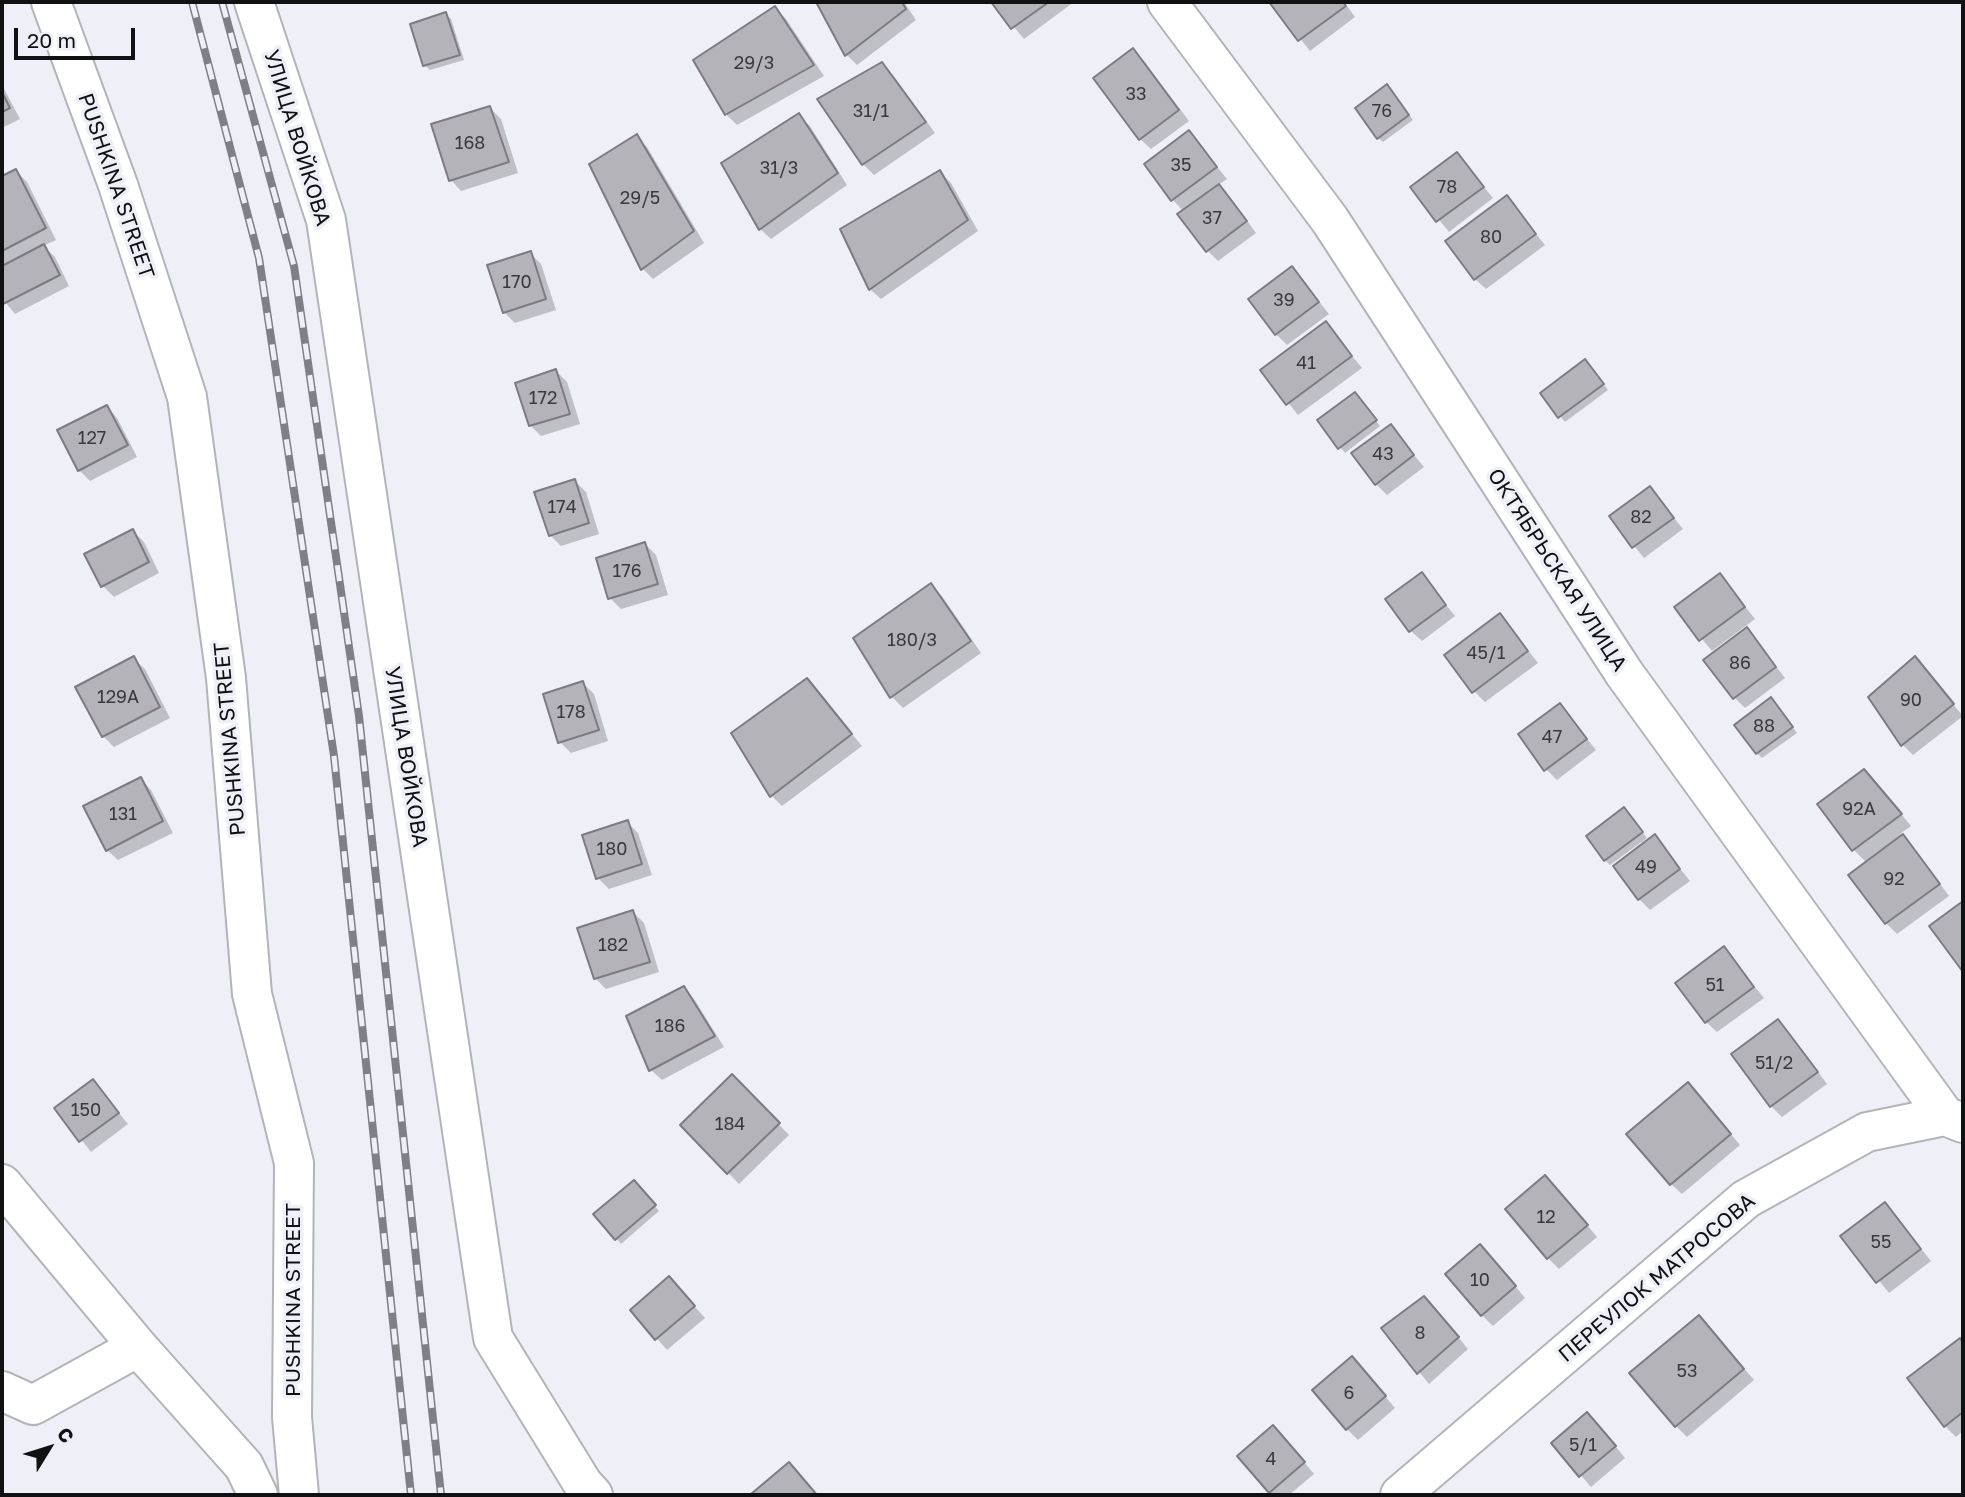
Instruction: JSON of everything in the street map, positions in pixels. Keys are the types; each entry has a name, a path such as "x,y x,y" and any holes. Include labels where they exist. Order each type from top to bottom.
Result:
{"street":[{"name":"PUSHKINA STREET","path":"51,2 118,185 187,397 226,678 252,994 294,1163 292,1417 299,1495"},
{"name":"УЛИЦА ВОЙКОВА","path":"254,2 326,220 493,1338 583,1484 593,1495"},
{"name":"ОКТЯБРЬСКАЯ УЛИЦА","path":"1167,2 1330,220 1624,673 1954,1120"},
{"name":"ПЕРЕУЛОК МАТРОСОВА","path":"1400,1495 1746,1199 1867,1132 1954,1120"},
{"path":"2,1184 138,1347 244,1466 258,1495"},
{"path":"2,1391 33,1405 138,1347"}],"building":[{"path":"816,2 902,2 906,9 845,56"},
{"path":"991,2 1049,2 1011,29"},
{"path":"1269,2 1343,2 1346,6 1298,41"},
{"path":"775,6 814,65 725,115 693,60"},
{"path":"446,12 460,55 423,66 410,24"},
{"path":"1133,48 1179,110 1139,140 1093,78"},
{"path":"882,62 926,122 862,165 817,99"},
{"path":"1387,84 1409,115 1377,139 1355,108"},
{"path":"2,92 10,108 2,112"},
{"path":"490,106 509,162 449,181 431,124"},
{"path":"799,113 838,173 759,230 721,163"},
{"path":"1189,130 1217,167 1171,201 1144,164"},
{"path":"637,134 694,231 641,270 589,164"},
{"path":"1457,152 1484,187 1436,222 1410,187"},
{"path":"16,169 46,228 2,251 2,176"},
{"path":"940,170 968,220 869,290 840,229"},
{"path":"1219,184 1247,221 1206,252 1177,214"},
{"path":"1507,195 1536,234 1474,280 1445,241"},
{"path":"44,244 60,275 3,304 2,266"},
{"path":"531,251 546,299 503,313 487,265"},
{"path":"1292,266 1319,302 1275,335 1248,299"},
{"path":"1326,321 1352,356 1286,405 1260,370"},
{"path":"1585,359 1604,384 1558,418 1540,393"},
{"path":"556,369 570,414 529,426 515,383"},
{"path":"1355,392 1377,420 1338,449 1317,420"},
{"path":"107,405 128,445 78,471 57,430"},
{"path":"1391,424 1414,455 1375,485 1351,453"},
{"path":"575,479 589,523 549,536 534,492"},
{"path":"1650,486 1674,518 1632,548 1609,516"},
{"path":"133,529 149,562 101,587 84,554"},
{"path":"645,542 658,584 608,599 596,558"},
{"path":"1422,572 1446,605 1409,632 1385,599"},
{"path":"1720,573 1745,607 1699,641 1674,607"},
{"path":"931,583 971,641 890,698 853,638"},
{"path":"1500,613 1528,651 1472,693 1444,655"},
{"path":"1747,627 1776,667 1733,699 1703,660"},
{"path":"134,656 160,707 102,737 75,687"},
{"path":"1915,656 1954,704 1901,746 1868,697"},
{"path":"807,678 852,734 770,797 731,733"},
{"path":"583,681 599,730 558,743 543,694"},
{"path":"1771,697 1793,727 1756,754 1734,725"},
{"path":"1560,703 1587,739 1544,771 1518,734"},
{"path":"1864,769 1902,814 1852,851 1817,804"},
{"path":"141,777 163,821 106,851 83,806"},
{"path":"1624,807 1643,832 1604,861 1586,836"},
{"path":"628,820 642,864 596,879 582,835"},
{"path":"1655,834 1680,869 1638,900 1613,866"},
{"path":"1903,834 1940,884 1885,924 1848,875"},
{"path":"1963,901 1963,972 1929,926"},
{"path":"633,910 650,962 594,979 577,928"},
{"path":"1724,946 1754,987 1705,1023 1675,983"},
{"path":"684,986 715,1036 649,1071 626,1016"},
{"path":"1778,1019 1818,1072 1770,1107 1731,1054"},
{"path":"732,1074 780,1123 727,1174 680,1125"},
{"path":"93,1079 119,1113 79,1142 54,1108"},
{"path":"1688,1082 1731,1134 1670,1185 1626,1134"},
{"path":"1545,1175 1588,1225 1547,1259 1505,1209"},
{"path":"634,1180 656,1205 615,1240 593,1214"},
{"path":"1885,1202 1921,1249 1876,1283 1840,1236"},
{"path":"1480,1244 1516,1286 1481,1316 1445,1274"},
{"path":"669,1276 695,1306 655,1340 630,1310"},
{"path":"1424,1296 1459,1337 1417,1374 1381,1328"},
{"path":"1699,1315 1744,1369 1675,1427 1629,1373"},
{"path":"1960,1338 1963,1343 1963,1412 1944,1427 1907,1378"},
{"path":"1352,1356 1386,1396 1346,1430 1312,1390"},
{"path":"1587,1412 1616,1446 1579,1477 1551,1443"},
{"path":"1273,1425 1305,1462 1269,1493 1237,1456"},
{"path":"789,1462 817,1495 751,1494"}],"railway":[{"path":"192,2 259,258 334,756 411,1495"},
{"path":"222,2 294,266 359,716 441,1495"}]}
